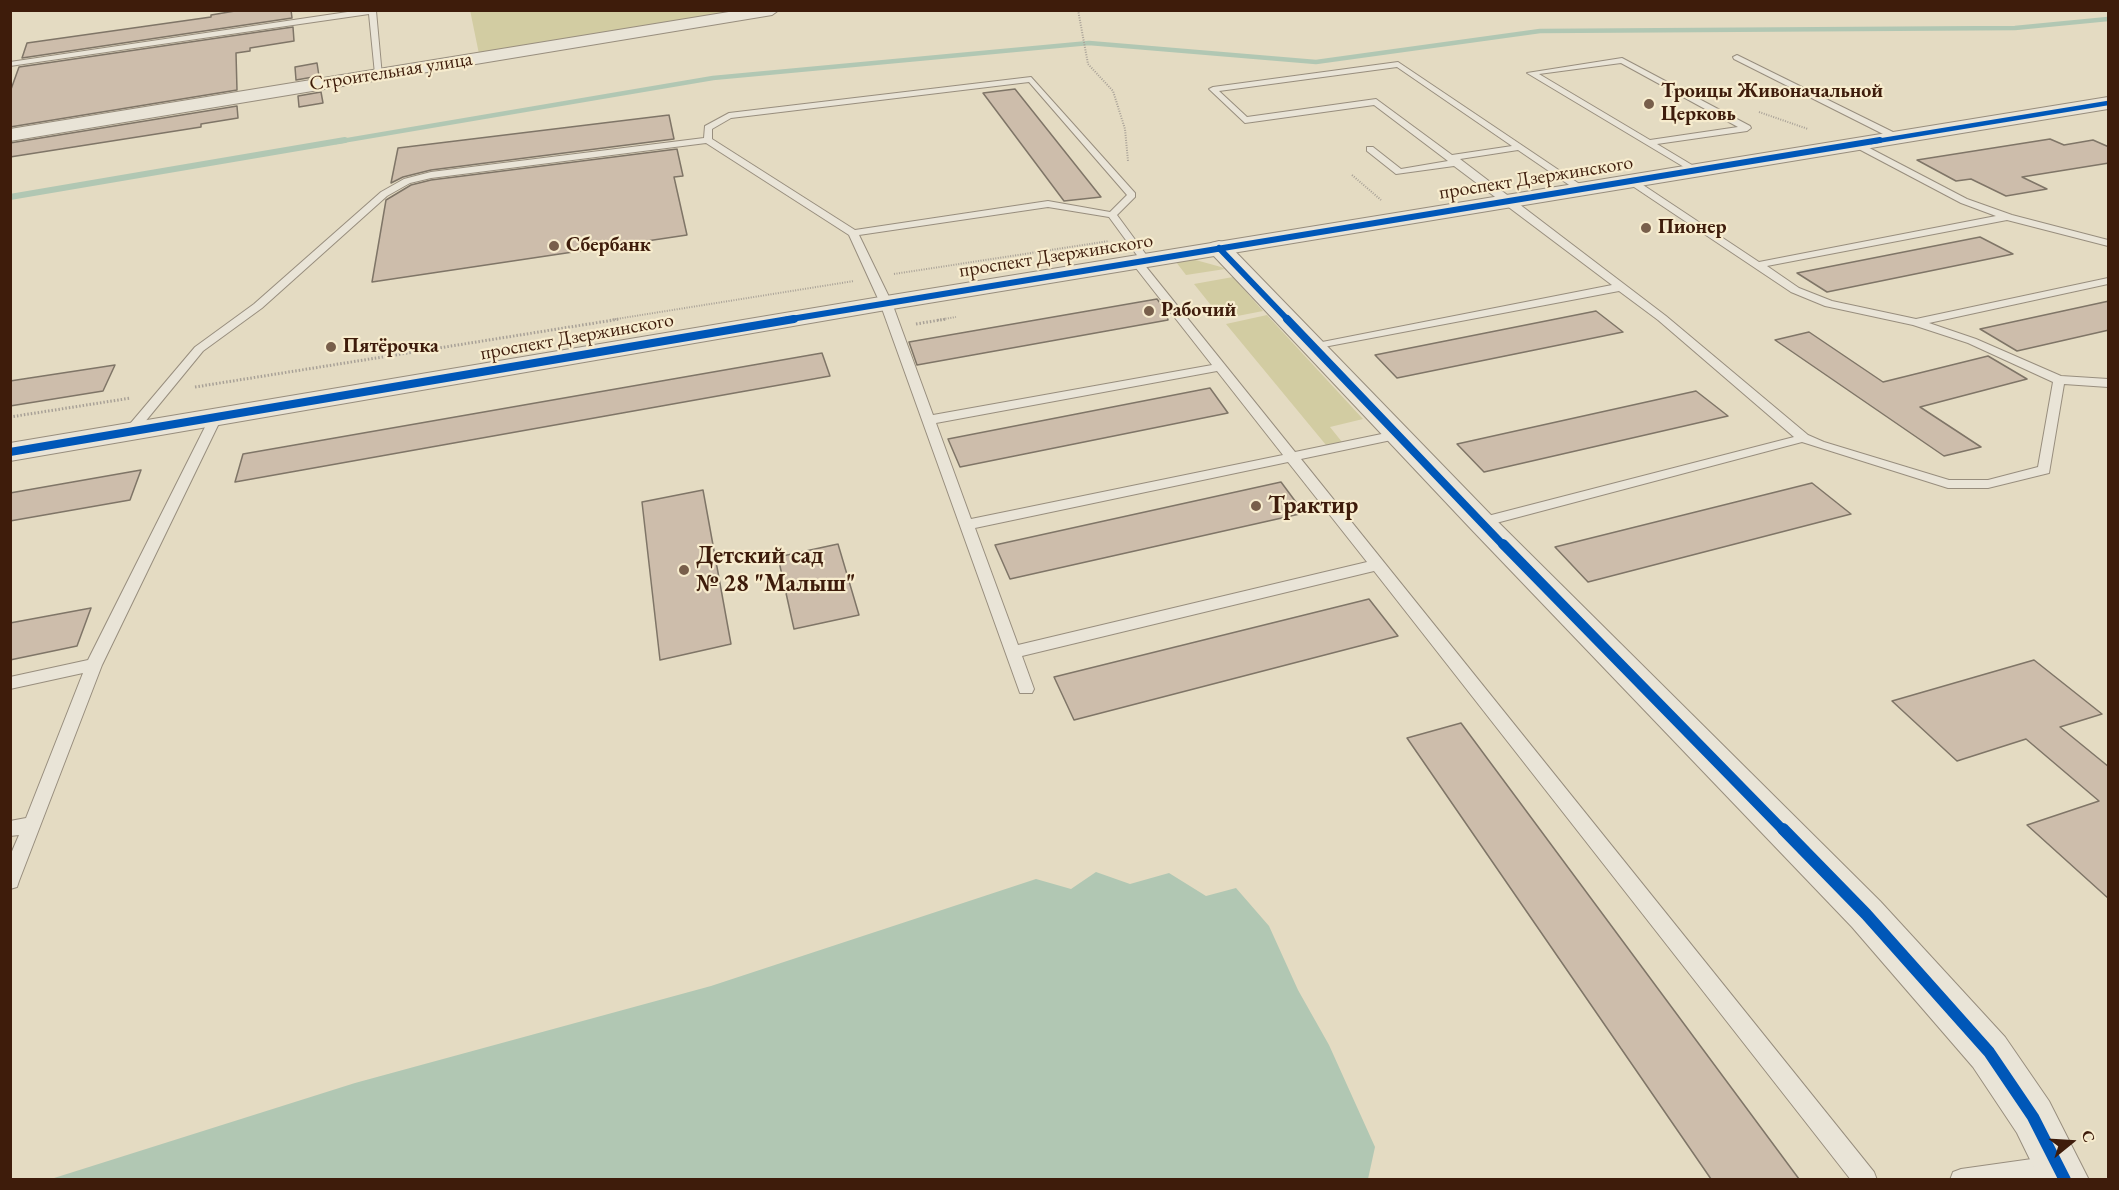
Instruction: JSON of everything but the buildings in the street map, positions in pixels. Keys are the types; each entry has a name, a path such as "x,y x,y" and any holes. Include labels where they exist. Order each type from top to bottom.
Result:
{"street":[{"name":"Строительная улица","path":"10,135 772,10"},
{"name":"проспект Дзержинского","path":"10,452 886,303 2109,103"},
{"path":"1219,248 1396,435 1866,914 1989,1052 2033,1117 2062,1173"}],"lane":[{"path":"10,64 372,11 379,74"},
{"path":"1737,57 1896,137"},
{"path":"1649,143 1747,128 1622,60 1531,73 1694,170"},
{"path":"1581,189 1398,64 1213,89 1245,120 1376,102 1509,200 1621,287 1803,438 1819,445 1948,484 1988,484 2044,470 2059,380"},
{"path":"708,140 708,128 729,116 1031,79 1131,195 1112,215"},
{"path":"130,431 199,349 258,306 384,194 407,181 430,175 708,140 853,233 886,303 1026,689"},
{"path":"1856,144 1964,201 2008,217 2109,243"},
{"path":"1370,149 1399,172 1520,147"},
{"path":"1631,181 1795,290 1829,304 1916,322 1972,341 2059,380 2109,383"},
{"path":"853,233 1048,204 1112,215 1140,261 1220,367 1866,1179"},
{"path":"1758,265 2008,217"},
{"path":"1916,322 2109,281"},
{"path":"1312,348 1621,287"},
{"path":"929,420 1220,367"},
{"path":"11,879 94,665 216,417"},
{"path":"966,525 1396,435"},
{"path":"1481,522 1803,438"},
{"path":"1012,652 1377,565"},
{"path":"10,683 94,665"},
{"path":"10,829 32,824"},
{"path":"1961,1179 2062,1173"}],"path":[{"path":"1078,10 1088,64 1113,92 1125,129 1131,195"},
{"path":"1352,175 1382,200"}],"shaded area":[{"path":"470,10 743,11 479,54"},
{"path":"1192,259 1225,269 1186,275 1176,262"},
{"path":"1233,277 1263,311 1222,319 1194,284"},
{"path":"1267,315 1363,419 1330,427 1342,442 1326,445 1226,324"},
{"path":"1096,872 1130,884 1169,873 1206,896 1236,888 1269,926 1298,990 1329,1045 1375,1147 1368,1179 51,1179 355,1083 711,986 1036,879 1071,889"}],"waterway":[{"path":"336,142 713,78 1089,43 1316,62 1540,31 2015,28 2108,19"},
{"path":"10,197 345,140"}],"cycle path":[{"path":"10,452 886,303 2108,103"},
{"path":"1219,248 1481,522 1866,914 1989,1052 2033,1117 2065,1180"}],"place":[{"name":"Троицы Живоначальной Церковь","path":"1649,104"},
{"name":"Пионер","path":"1646,228"},
{"name":"Сбербанк","path":"554,246"},
{"name":"Рабочий","path":"1149,311"},
{"name":"Пятёрочка","path":"331,347"},
{"name":"Трактир","path":"1256,506"},
{"name":"Детский сад № 28 \"Малыш\"","path":"684,570"}]}
